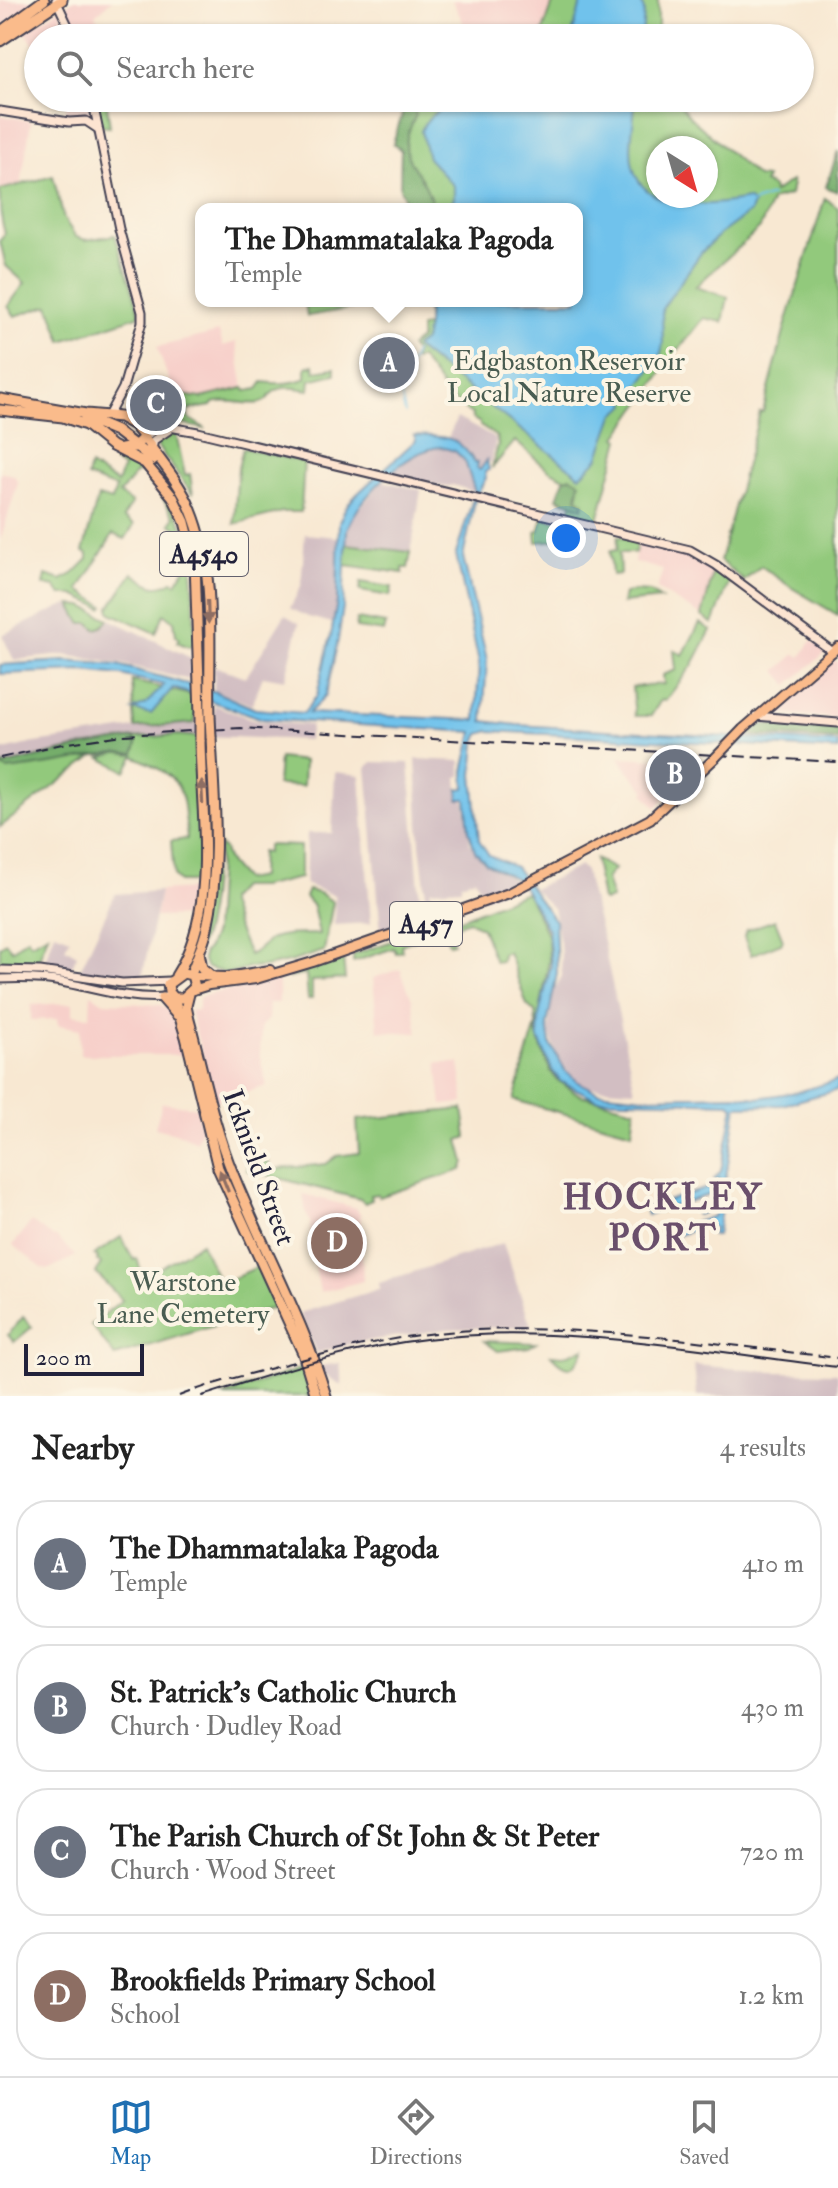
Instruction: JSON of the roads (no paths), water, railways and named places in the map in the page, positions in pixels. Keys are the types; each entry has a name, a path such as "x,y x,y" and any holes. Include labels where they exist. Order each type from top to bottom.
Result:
{"highway":[{"path":"22,15 59,1"},
{"path":"1,37 59,1"},
{"path":"1,37 38,3"},
{"name":"A4540","path":"0,399 74,420 86,425 102,439"},
{"name":"A4540","path":"52,407 142,440 191,509 203,547 199,683 205,710"},
{"name":"A4540","path":"0,410 52,407 108,415"},
{"path":"108,415 123,418 142,440 131,449 121,449 102,439 99,424 108,415"},
{"name":"A4540","path":"142,440 167,472"},
{"name":"A4540","path":"121,449 150,467 179,505 201,578 210,686 205,710 201,904 191,948 173,979"},
{"name":"A4540","path":"191,992 196,985 192,975 207,930 213,880 214,826 205,738"},
{"path":"200,949 200,964 214,978"},
{"path":"191,992 181,998 169,997 168,989 173,979 183,973 192,975"},
{"name":"Icknield Street","path":"191,992 186,1006 189,1020 227,1157 311,1351 326,1396"},
{"name":"Icknield Street","path":"169,997 186,1037 218,1168 303,1353 316,1396"}],"main road":[{"path":"59,1 68,24"},
{"path":"0,111 69,122 86,121 98,129"},
{"path":"86,121 95,113"},
{"path":"95,113 119,229 142,312 142,322 118,400 108,415"},
{"path":"118,400 123,418 690,550 716,565 836,652"},
{"path":"142,440 157,430 175,429"},
{"path":"152,450 154,440 175,429"},
{"name":"A457","path":"191,992 209,985 256,979 329,956 437,920 526,885 650,819 756,716 836,652"},
{"path":"756,716 838,723"},
{"name":"A457","path":"192,975 214,978 253,973 329,956"},
{"path":"0,974 40,971 122,983 173,979"},
{"path":"0,974 60,981 113,993 169,997"}],"water":[{"path":"582,0 641,0 643,24 575,24"},
{"name":"Edgbaston Reservoir Local Nature Reserve","path":"437,112 634,112 633,167 646,188 646,208 718,208 718,204 748,199 753,204 750,212 701,253 662,309 663,344 660,357 626,402 627,405 614,415 598,459 580,476 415,347 424,341 428,307 583,307 583,203 452,203 454,186 428,158 421,131 427,120"},
{"path":"414,435 450,439 463,447 475,463 478,462 477,468 480,470 487,460 489,470 485,472 486,478 476,496 463,557 487,660 483,721 838,743 838,750 490,731 480,734 476,742 473,775 479,840 489,855 515,867 555,921 557,973 547,1025 550,1043 565,1070 578,1082 598,1092 644,1097 738,1095 757,1098 797,1092 838,1080 838,1090 782,1105 737,1106 717,1235 712,1235 714,1228 710,1225 662,1240 660,1234 714,1216 714,1209 697,1215 695,1211 715,1204 715,1193 647,1215 645,1208 714,1186 721,1177 716,1181 714,1179 721,1171 734,1106 729,1103 597,1099 561,1082 552,1070 538,1037 539,1015 551,965 548,930 520,881 486,863 475,851 469,831 466,799 459,799 458,789 465,788 464,771 473,732 263,719 173,688 151,714 133,710 146,704 164,685 121,675 83,671 0,674 0,665 65,661 118,665 216,692 255,709 304,713 317,695 332,630 337,601 339,522 356,495 416,440","holes":["440,447 455,451 465,461 475,492 456,554 479,663 476,720 309,713 326,695 343,607 347,529 354,516 373,490 399,466 427,450"]}],"waterway":[{"path":"752,203 771,196"},
{"path":"405,413 400,391 415,352"}],"tram line":[{"path":"202,1396 368,1348 477,1335 528,1334 632,1341 838,1367"}],"railway":[{"path":"0,758 123,735 241,728 838,762"},
{"path":"179,1396 225,1380 347,1348 398,1338 475,1330 611,1333 838,1358"}],"place":[{"name":"The Dhammatalaka Pagoda","path":"389,363"},
{"name":"The Parish Church of St John & St Peter","path":"156,405"},
{"name":"St. Patrick's Catholic Church","path":"675,775"},
{"name":"Brookfields Primary School","path":"337,1243"}],"district":[{"name":"HOCKLEY PORT","path":"663,1216"}],"park label":[{"name":"Warstone Lane Cemetery","path":"183,1297"}]}
